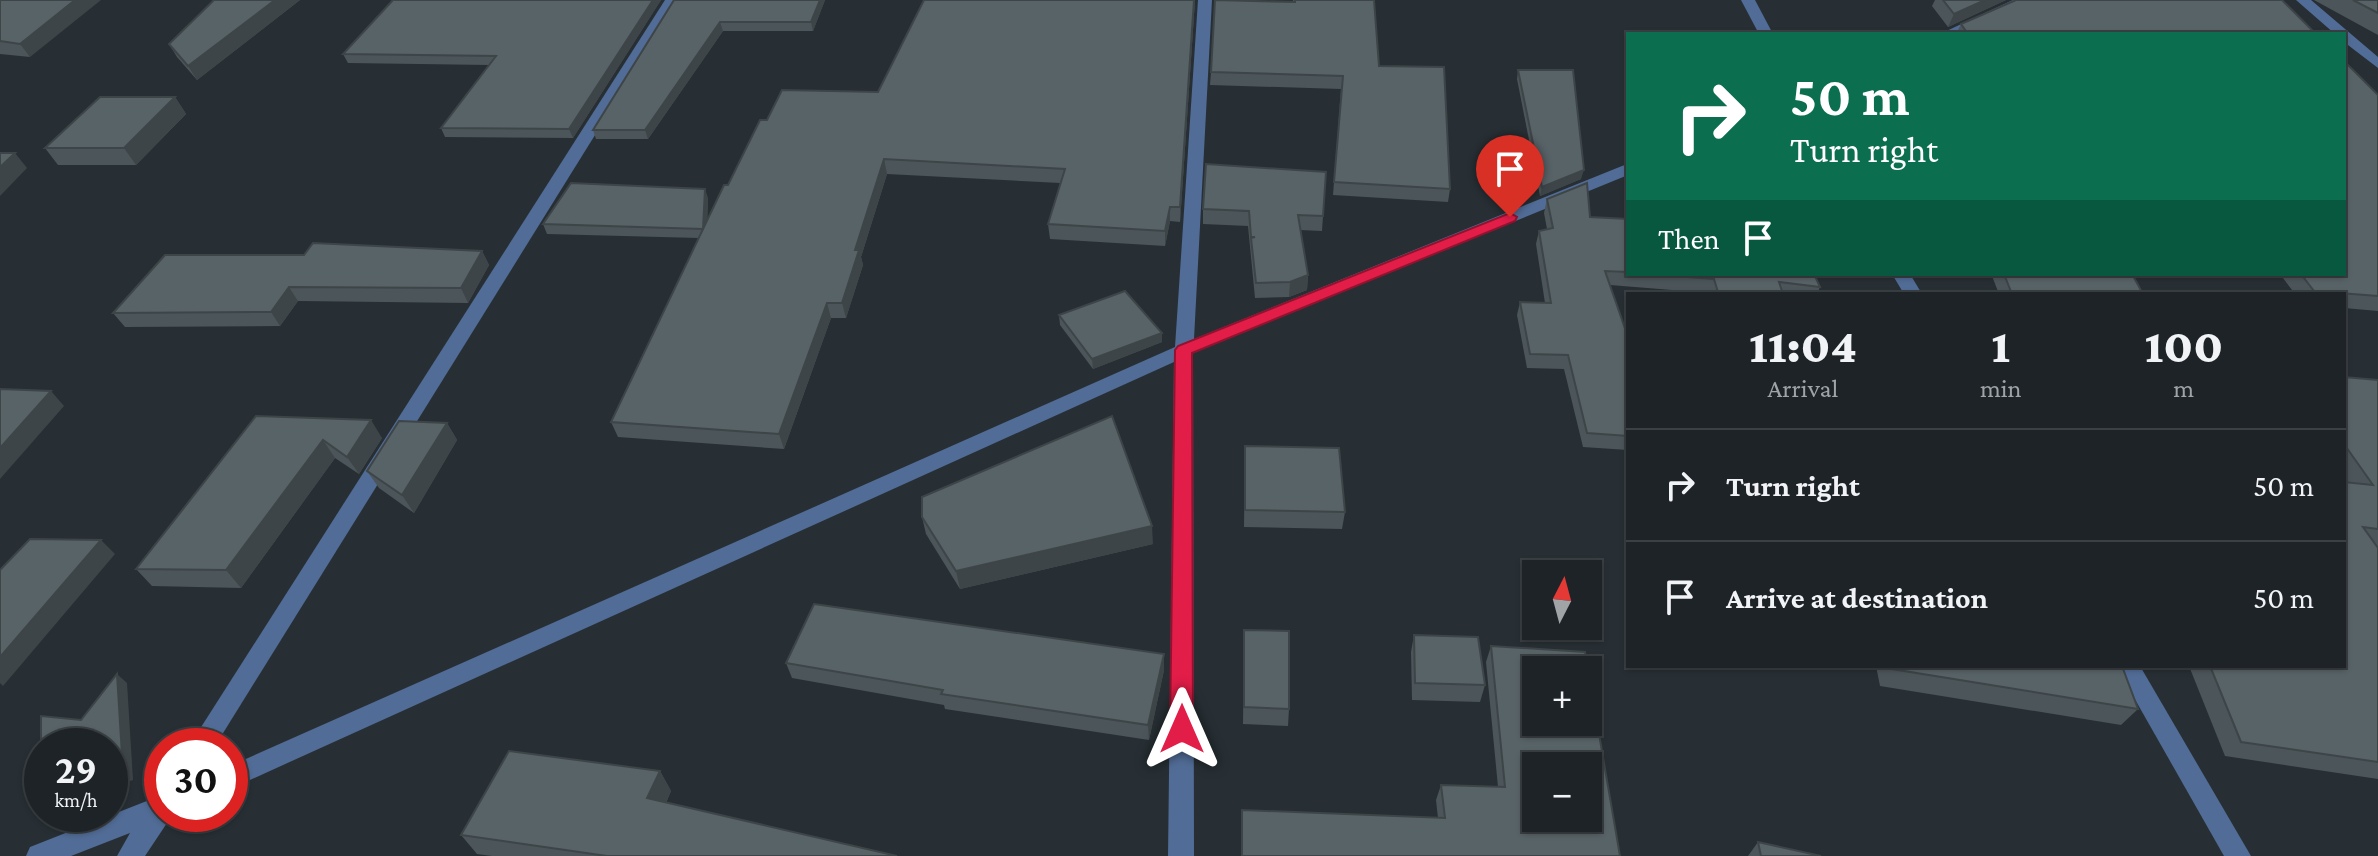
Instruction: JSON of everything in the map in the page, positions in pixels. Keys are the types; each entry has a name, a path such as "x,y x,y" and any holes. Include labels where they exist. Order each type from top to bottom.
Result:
{"street":[{"path":"212,728 672,0"},
{"path":"1181,856 1184,350 1205,0"},
{"path":"1748,0 1765,32"},
{"path":"1952,32 2024,0"},
{"path":"2303,0 2342,32"},
{"path":"2346,36 2378,64"},
{"path":"248,770 1184,350 1626,170"},
{"path":"2129,668 2238,856"},
{"path":"39,856 144,815"},
{"path":"130,856 146,832"}],"building":[{"path":"0,0 75,0 20,44 0,41"},
{"path":"214,0 275,0 188,66 169,44"},
{"path":"393,0 653,0 569,129 441,128 496,56 343,54"},
{"path":"674,0 820,0 811,22 720,22 645,130 593,130"},
{"path":"924,0 1194,0 1180,207 1170,207 1165,231 1048,224 1065,169 884,159 842,303 827,303 779,434 611,422 724,185 728,185 760,120 767,120 782,90 878,92"},
{"path":"1215,0 1374,0 1379,66 1444,67 1450,189 1334,182 1343,76 1211,72"},
{"path":"1943,0 1985,0 1954,14"},
{"path":"2016,0 2282,0 2314,32 1967,32 1961,24"},
{"path":"2353,0 2378,0 2378,13"},
{"path":"2346,63 2378,95 2378,296 2314,291 2303,276 2346,276"},
{"path":"1518,70 1573,70 1584,170 1542,187"},
{"path":"100,97 175,97 124,148 45,148"},
{"path":"0,153 15,153 0,167"},
{"path":"1206,164 1326,172 1323,216 1298,215 1308,275 1290,282 1256,283 1251,238 1255,237 1251,237 1249,211 1203,209"},
{"path":"571,183 705,189 703,229 543,224"},
{"path":"1587,183 1590,217 1626,219 1626,272 1605,271 1626,331 1626,436 1587,433 1568,355 1530,354 1520,302 1551,303 1539,231 1553,228 1547,199"},
{"path":"313,243 482,251 461,288 289,287 271,312 113,313 165,255 304,255"},
{"path":"1675,276 1815,276 1820,287 1779,282 1782,292 1718,292 1714,279"},
{"path":"2005,276 2133,276 2142,292 2011,292"},
{"path":"1125,291 1162,333 1092,359 1059,315"},
{"path":"2346,377 2378,380 2378,529 2363,527 2378,548 2378,762 2241,742 2211,668 2346,668 2346,482 2373,485 2346,447"},
{"path":"0,389 51,391 0,448"},
{"path":"256,416 371,420 347,457 323,440 226,570 136,569"},
{"path":"1112,416 1152,526 956,571 922,517 922,497"},
{"path":"399,421 447,423 402,495 367,471"},
{"path":"1245,446 1339,448 1345,512 1245,510"},
{"path":"30,539 101,540 0,657 0,570"},
{"path":"814,604 1164,654 1148,725 941,694 943,690 786,663"},
{"path":"1244,630 1289,631 1289,709 1244,707"},
{"path":"1414,635 1478,637 1485,685 1415,683"},
{"path":"1491,646 1585,652 1586,656 1522,656 1522,736 1599,736 1620,856 1242,856 1242,810 1445,818 1441,785 1505,787"},
{"path":"2123,668 2138,709 1892,669"},
{"path":"117,674 120,728 41,728 41,716 81,720"},
{"path":"509,751 660,771 647,798 897,856 607,856 461,835"},
{"path":"1758,842 1821,856 1761,856"}],"route":[{"path":"1182,729 1184,350 1510,217"}]}
